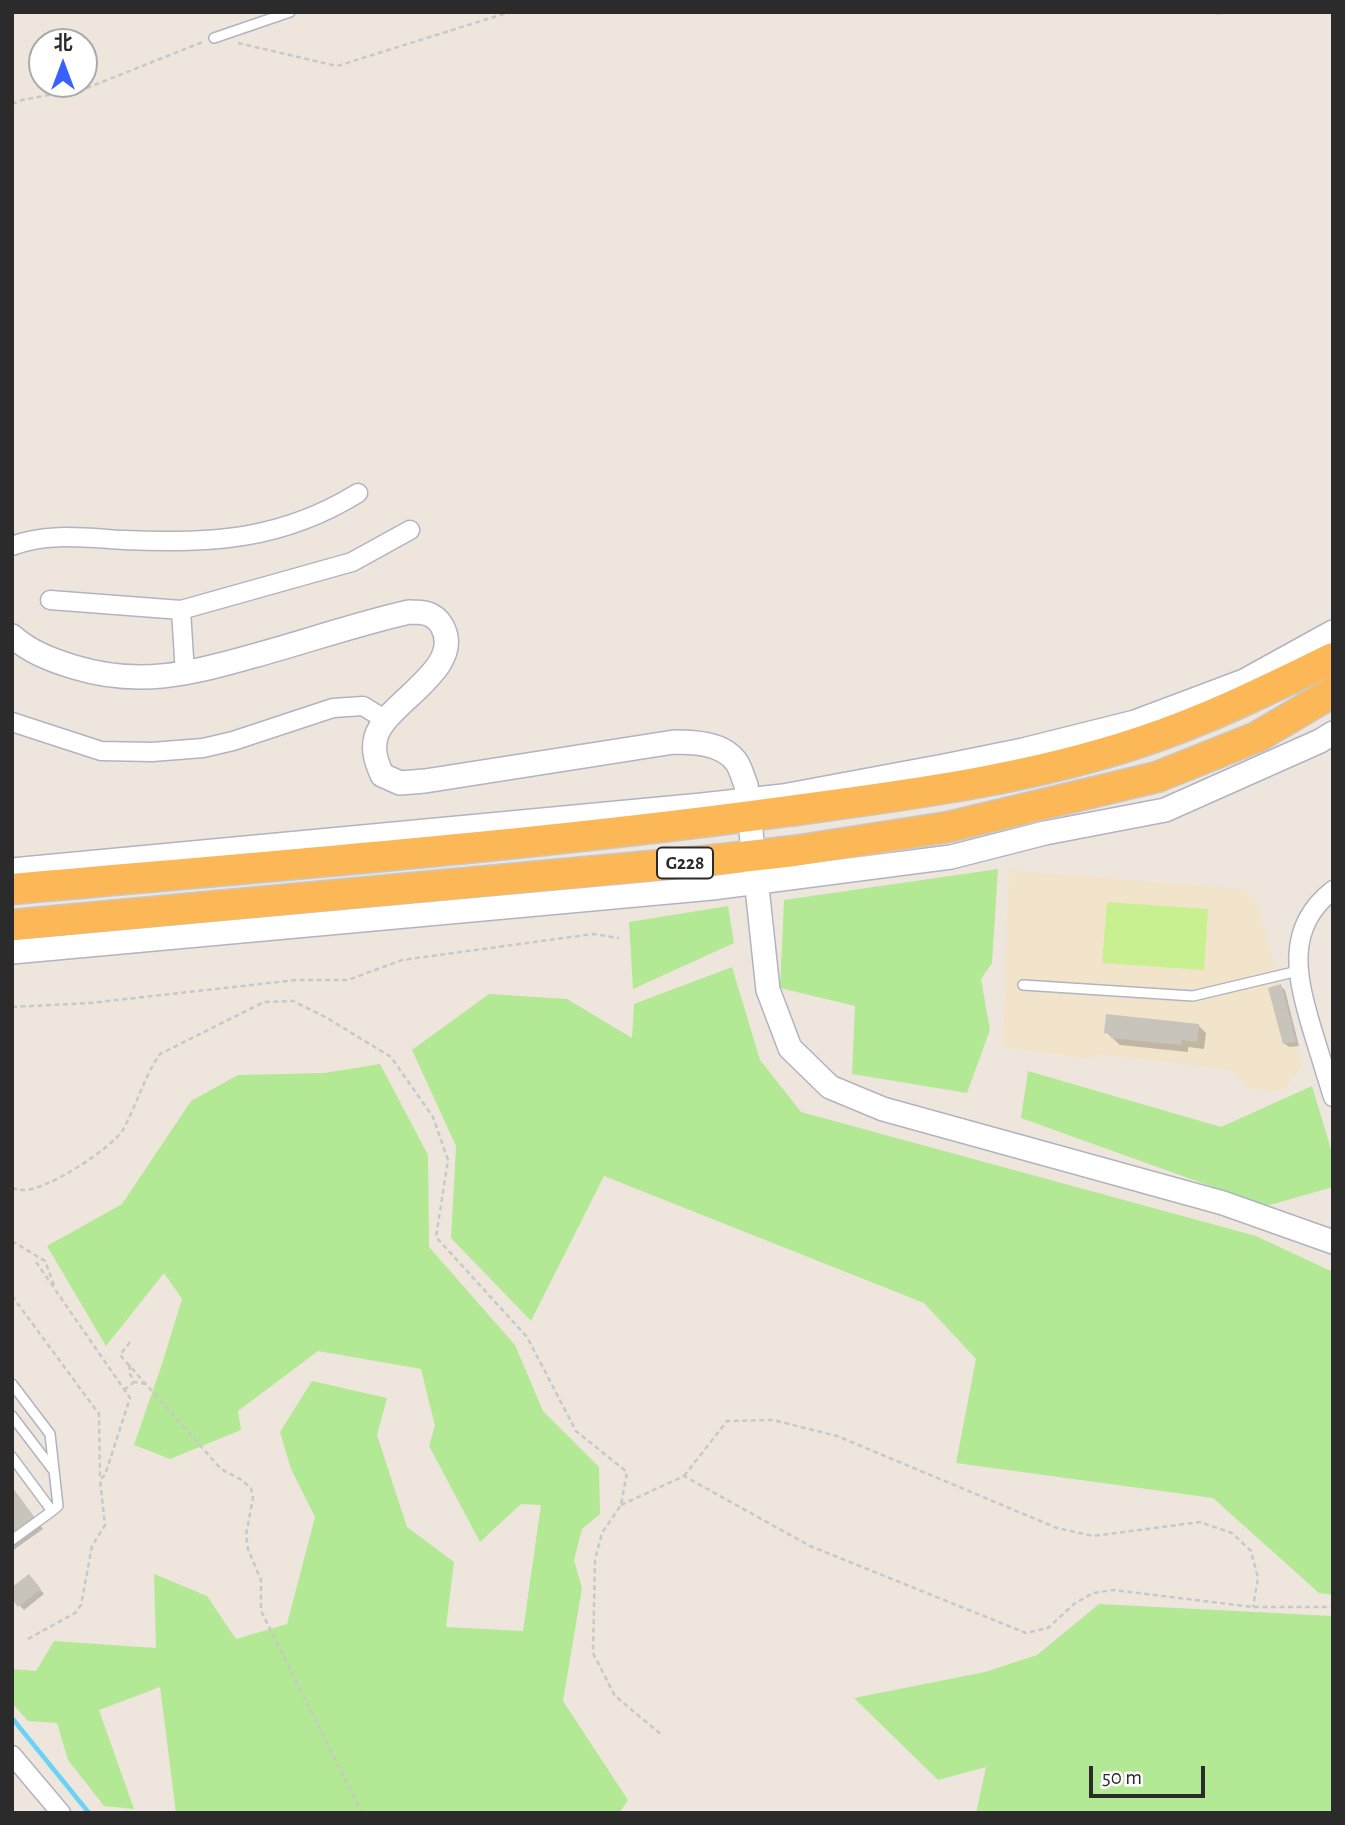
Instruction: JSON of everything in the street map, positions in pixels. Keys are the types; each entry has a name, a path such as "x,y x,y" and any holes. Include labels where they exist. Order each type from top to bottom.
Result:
{"highway":[{"name":"G228","path":"12,889 675,826 748,808 1017,775 1140,742 1239,703 1333,658"},
{"name":"G228","path":"12,925 755,869 948,827 1157,777 1257,737 1333,692"}],"street":[{"path":"12,546 29,539 70,537 183,543 261,534 288,527 331,510 358,493"},
{"path":"50,600 181,610 352,562 410,530"},
{"path":"181,610 186,674"},
{"path":"12,636 38,654 90,672 135,678 186,674 346,631 387,617 409,612 429,613 442,626 446,643 444,653 412,695 386,720 376,737 375,758 382,775 400,783 458,777 674,742 698,742 721,750 737,762 746,785 768,990 790,1048 830,1087 883,1110 1223,1203 1333,1242"},
{"path":"12,870 748,808 786,795 1023,750 1135,722 1244,681 1333,632"},
{"path":"12,722 101,751 152,752 223,744 333,708 363,706 386,720"},
{"path":"12,952 755,869 951,856 1165,810 1333,733"},
{"path":"1333,890 1305,920 1298,951 1299,985 1333,1097"},
{"path":"12,1755 61,1813"}],"lane":[{"path":"214,38 290,12"},
{"path":"1023,985 1193,996 1298,971"},
{"path":"12,1384 50,1434 58,1506 12,1540"},
{"path":"12,1416 54,1471"},
{"path":"12,1457 52,1511"}],"path":[{"path":"12,104 87,88 214,38 337,66 510,12"},
{"path":"1207,12 1222,14"},
{"path":"12,1007 90,1003 296,980 348,980 402,960 593,934 619,938"},
{"path":"12,1188 24,1191 51,1182 111,1144 123,1129 149,1070 160,1054 264,1002 293,1001 327,1018 391,1057 433,1117 448,1160 436,1237 527,1338 576,1431 626,1472 621,1504 602,1533 595,1560 593,1653 615,1696 663,1736"},
{"path":"12,1241 45,1261 57,1292"},
{"path":"36,1262 130,1398 105,1475 100,1480"},
{"path":"12,1296 99,1414 100,1480 105,1524 92,1546 81,1605 75,1613 28,1639"},
{"path":"130,1342 120,1355 221,1469 250,1488 253,1498 246,1535 248,1549 261,1580 261,1611 362,1813"},
{"path":"130,1365 129,1372 134,1382"},
{"path":"124,1390 134,1382 146,1384"},
{"path":"621,1504 684,1476 727,1421 773,1420 837,1436 1057,1528 1093,1536 1200,1522 1232,1533 1251,1551 1258,1578 1254,1607"},
{"path":"684,1476 810,1546 1026,1633 1048,1628 1074,1604 1094,1593 1113,1590 1254,1607 1333,1607"}],"shaded area":[{"path":"1009,870 1243,889 1255,898 1302,1067 1283,1092 1249,1088 1231,1070 1096,1054 1094,1060 1003,1047"}],"green space":[{"path":"998,869 992,963 981,979 990,1030 967,1093 852,1074 855,1006 780,988 784,900"},
{"path":"1107,902 1208,909 1204,970 1102,963"},
{"path":"728,906 734,943 633,989 629,922"},
{"path":"732,967 760,1060 801,1112 1256,1236 1333,1272 1333,1595 1319,1593 1213,1498 956,1463 976,1359 924,1303 604,1176 531,1321 451,1238 456,1146 412,1050 489,994 567,999 632,1038 634,1004"},
{"path":"380,1064 428,1155 429,1247 515,1345 543,1411 599,1467 600,1514 582,1529 574,1560 582,1588 563,1701 628,1800 619,1813 176,1813 160,1687 99,1710 134,1809 104,1806 68,1760 57,1723 28,1721 12,1703 12,1669 36,1671 54,1641 156,1648 154,1574 207,1596 236,1639 287,1624 315,1517 291,1469 280,1432 312,1381 387,1398 377,1435 407,1527 454,1562 446,1627 523,1631 541,1505 521,1504 480,1542 429,1446 435,1426 421,1369 318,1351 238,1411 241,1430 170,1459 134,1445 182,1299 164,1273 106,1346 47,1246 122,1204 191,1101 238,1075 324,1073"},
{"path":"1028,1071 1221,1127 1312,1086 1333,1156 1333,1187 1266,1206 1021,1118"},
{"path":"1099,1604 1333,1616 1333,1813 976,1813 986,1767 938,1780 854,1698 985,1672 1037,1655"}],"building":[{"path":"1281,984 1296,1042 1283,1044 1268,988"},
{"path":"1106,1014 1199,1024 1197,1042 1181,1040 1181,1045 1111,1038 1111,1034 1104,1033"},
{"path":"12,1488 35,1518 12,1534"},
{"path":"29,1574 41,1589 18,1607 12,1599 12,1587"}],"waterway":[{"path":"12,1718 89,1813"}]}
